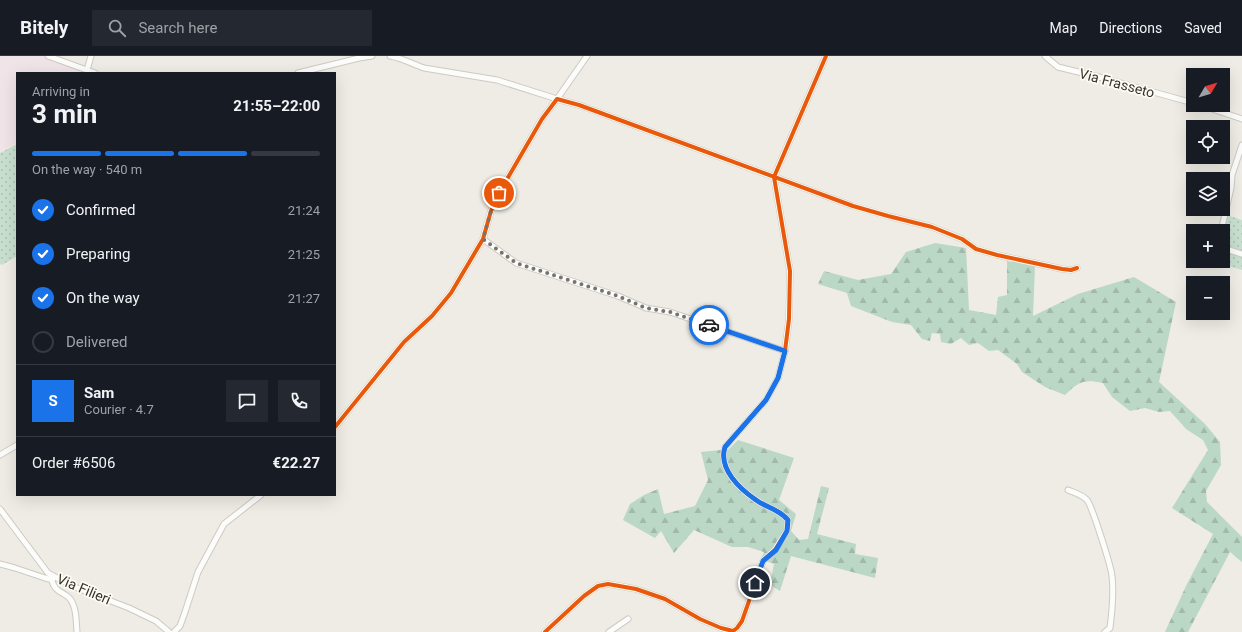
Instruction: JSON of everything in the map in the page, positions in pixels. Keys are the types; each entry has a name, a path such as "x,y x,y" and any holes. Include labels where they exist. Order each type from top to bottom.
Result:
{"street":[{"path":"48,56 92,72"},
{"path":"87,70 91,56"},
{"path":"302,72 372,56"},
{"path":"390,56 400,58 424,68 497,80 579,106 853,206 932,227 962,239 976,249 1062,269 1071,270 1078,268"},
{"path":"336,426 404,342 432,316 451,293 483,239 491,211 499,193 542,119 588,56"},
{"path":"545,632 584,596 598,586 608,584 636,589 666,599 700,619 721,628 733,631 742,621 763,561 776,550 787,531 788,520 783,513 757,501 742,489 724,465 722,455 725,447 766,400 778,378 785,351 789,319 790,271 774,177 826,56"},
{"name":"Via Frasseto","path":"1045,56 1058,67 1186,101"},
{"path":"1221,112 1242,119"},
{"path":"1223,224 1231,188 1232,175 1242,145"},
{"path":"483,239 516,263 618,296 646,308 670,312 785,351"},
{"path":"1230,250 1242,254"},
{"path":"0,455 16,446"},
{"path":"1068,490 1080,494 1088,501 1095,518 1112,575 1112,616 1110,628 1106,632"},
{"path":"174,632 180,626 198,572 224,524 260,496"},
{"name":"Via Filieri","path":"0,509 48,573 54,577 129,608 156,621 169,632"},
{"path":"0,564 49,579 54,577"},
{"path":"54,577 52,582 57,591 68,596 72,604 77,632"},
{"path":"609,632 628,619"}],"shaded area":[{"path":"0,56 41,56 79,70 80,72 16,72 16,143 0,151"}],"green space":[{"path":"16,145 16,257 2,265 0,264 0,153"},
{"path":"1227,216 1242,220 1242,270 1230,267 1230,224 1226,224"},
{"path":"935,243 966,248 969,310 996,315 998,297 1007,295 1007,261 1035,266 1033,316 1078,294 1134,277 1176,302 1159,382 1205,424 1220,442 1221,465 1206,491 1207,502 1242,537 1242,562 1230,552 1188,632 1165,632 1186,586 1213,534 1172,508 1208,450 1203,440 1186,429 1170,411 1159,412 1145,408 1130,411 1112,397 1103,383 1091,381 1082,382 1065,395 1045,387 1022,372 1017,364 998,350 989,351 978,343 969,345 961,338 951,344 941,342 940,334 932,333 930,341 922,339 911,325 892,322 851,306 847,293 818,284 824,271 858,280 891,274 906,252"},
{"path":"738,440 794,458 779,500 796,514 791,531 799,540 808,539 821,486 829,488 817,534 856,544 855,554 878,558 875,578 791,556 780,591 770,585 774,564 761,559 764,552 748,547 732,547 694,530 674,553 661,531 655,538 623,520 630,504 644,495 658,489 664,514 695,506 708,480 701,452 721,450 726,452"}],"cycle path":[{"path":"545,632 584,596 598,586 608,584 636,589 665,599 700,619 721,628 733,631 742,621 763,561 775,550 787,531 788,520 784,516 756,500 743,490 732,478 725,463 724,455 725,447 766,400 778,378 785,351 789,319 790,271 774,177 826,56"},
{"path":"336,426 404,342 432,316 451,293 483,239 491,211 499,193 542,119 557,99 579,105 853,206 932,227 962,239 976,249 1062,269 1071,270 1077,268"}],"way so far":[{"path":"499,193 491,211 483,239 516,263 618,296 646,308 670,312 709,325"}],"route":[{"path":"709,325 785,351 778,378 766,400 725,447 722,455 724,465 742,489 757,501 783,513 788,520 787,531 776,550 763,561 755,583"}]}
